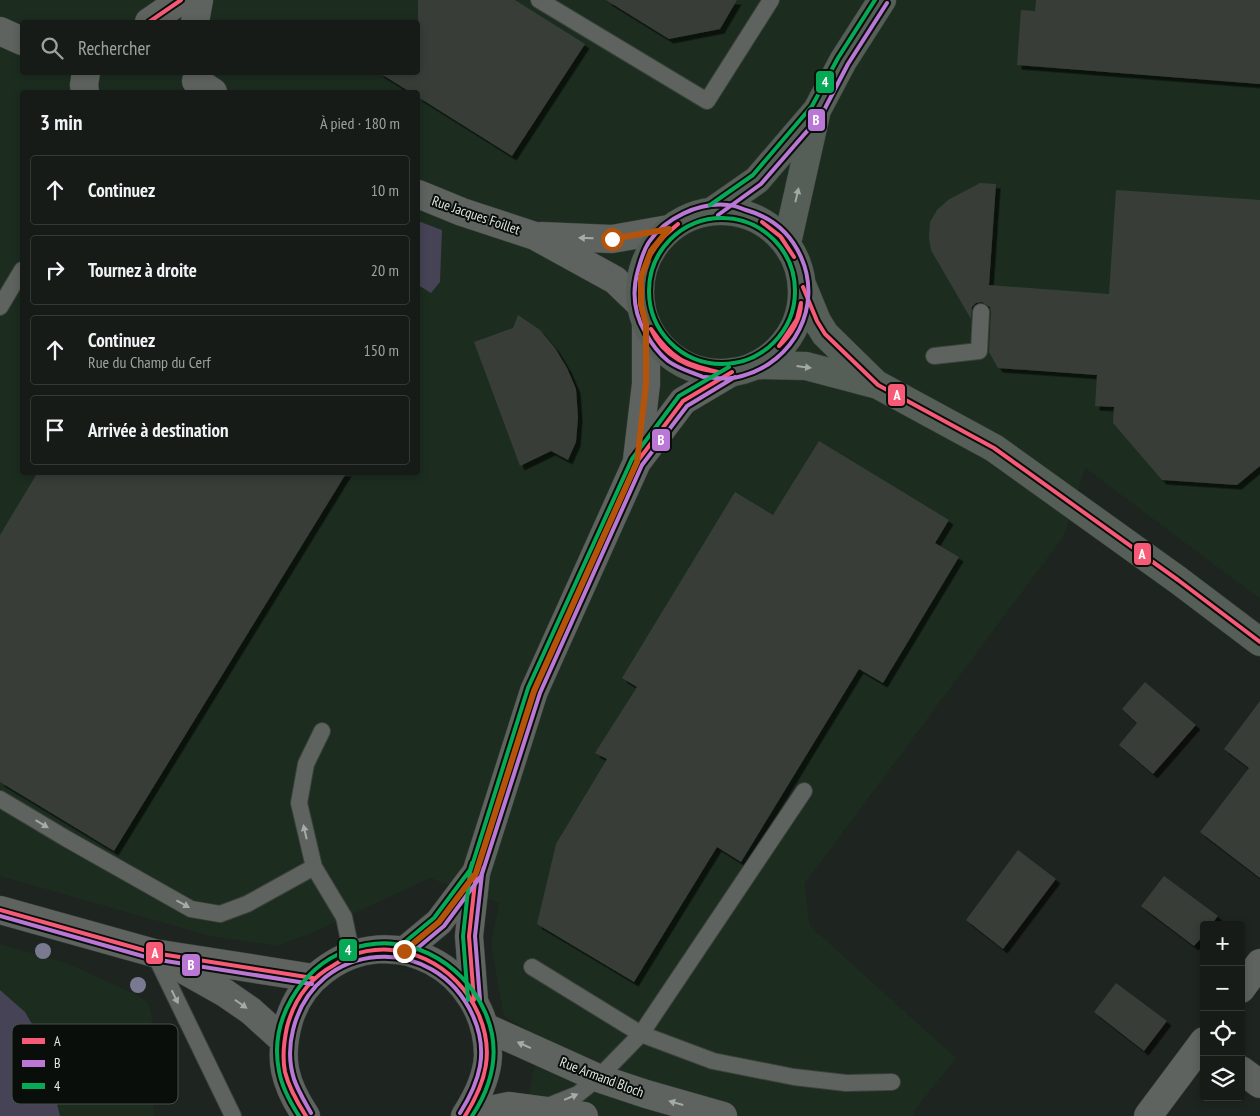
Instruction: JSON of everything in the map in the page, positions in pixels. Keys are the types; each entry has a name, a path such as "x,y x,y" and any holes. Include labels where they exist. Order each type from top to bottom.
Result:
{"main road":[{"path":"714,210 757,180 817,110 843,61 882,0"},
{"path":"787,243 817,110"},
{"path":"878,385 825,334 817,321 803,287 798,264 787,243 767,224 742,213 714,210 690,216 669,229 651,251 641,277 644,314 660,346 680,362 705,371 806,366 878,385 994,448 1178,580 1260,642"},
{"path":"744,369 776,352 791,333 801,311 803,287"}],"street":[{"path":"152,20 181,0"},
{"path":"195,20 199,0"},
{"path":"0,31 20,40"},
{"path":"85,90 86,75"},
{"name":"Rue Jacques Foillet","path":"420,195 462,212 535,236"},
{"path":"535,236 612,239 669,229"},
{"path":"535,236 614,280 644,314 646,384 637,462"},
{"path":"474,1000 469,936 476,873 534,691 637,462 683,401 744,369"},
{"path":"404,951 439,922 476,873"},
{"path":"0,910 154,953 313,978"},
{"path":"306,1116 293,1096 284,1069 284,1040 293,1007 313,978 331,965 352,955 387,949 404,951 432,960 456,977 474,1000 485,1027 488,1058 481,1088 465,1116"},
{"path":"154,953 251,1011 284,1040"},
{"path":"1245,984 1260,963"},
{"name":"Rue Armand Bloch","path":"485,1027 598,1078 723,1116"},
{"path":"1148,1116 1200,1046"},
{"path":"1245,1073 1260,1084"},
{"path":"465,1116 509,1106 584,1116"}],"lane":[{"path":"539,0 707,101 771,0"},
{"path":"0,307 20,273"},
{"path":"934,356 979,351 981,312"},
{"path":"322,731 306,764 299,803 314,868 344,917 352,955"},
{"path":"540,1109 578,1094 598,1078 641,1034 804,790"},
{"path":"0,799 191,909 220,914 247,904 314,868"},
{"path":"154,953 233,1116"},
{"path":"532,967 641,1034 713,1061 794,1077 846,1083 892,1082"}],"shaded area":[{"path":"0,0 1260,0 1260,599 1085,468 1064,536 804,884 810,926 956,1058 915,1110 914,1116 524,1116 541,1038 504,1016 491,945 499,903 430,878 312,933 277,946 210,936 0,876"},
{"path":"420,222 442,230 440,282 431,293 420,286"},
{"path":"0,944 67,963 139,996 148,1003 152,1024 12,1024 12,1104 153,1104 153,1116 0,1116"},
{"path":"0,990 25,1012 32,1024 12,1024 12,1104 57,1104 60,1116 0,1116"}],"building":[{"path":"418,0 515,0 585,44 512,156 420,98 420,90 407,90 383,75 420,75 420,20 418,20"},
{"path":"606,0 737,0 720,29 669,39"},
{"path":"1036,0 1260,0 1260,84 1017,65 1021,10 1035,11"},
{"path":"980,183 996,184 989,285 1109,294 1116,190 1260,200 1260,466 1237,485 1162,480 1113,423 1114,407 1095,406 1097,375 998,368 989,352 990,307 982,302 976,303 972,307 971,319 931,250 929,238 930,222 937,210 948,200"},
{"path":"518,315 540,330 555,348 567,368 576,389 578,417 576,442 568,460 551,451 520,466 474,342 513,328"},
{"path":"819,441 949,520 935,543 959,557 883,683 859,669 741,862 717,847 634,982 537,924 556,844 607,759 595,753 637,687 622,678 735,492 773,515"},
{"path":"36,475 345,475 114,851 0,782 0,535"},
{"path":"1145,682 1196,725 1153,774 1119,745 1137,723 1122,709"},
{"path":"1260,701 1260,878 1200,832 1249,768 1224,749"},
{"path":"1018,850 1056,879 1003,949 966,920"},
{"path":"1164,876 1218,916 1214,921 1200,921 1200,939 1194,946 1141,906"},
{"path":"1116,983 1167,1021 1144,1051 1094,1012"}],"transit line":[{"name":"A","path":"152,20 181,0"},
{"name":"4","path":"710,205 753,175 812,106 838,58 875,0"},
{"name":"B","path":"718,215 761,184 822,114 848,64 887,3"},
{"name":"B","path":"703,377 672,364 652,344 641,325 636,310 636,278 647,245 656,233 673,219 694,209 706,206 730,205 755,213 771,221 785,233 797,248 807,276 806,312 799,330 789,345 776,358 760,369 733,378 705,377"},
{"name":"4","path":"722,218 750,223 774,239 790,263 795,291 790,319 774,343 750,359 722,364 694,359 670,343 654,319 649,291 654,263 670,239 694,223 722,218"},
{"name":"A","path":"762,222 781,237 794,257"},
{"name":"A","path":"762,222 780,236 794,257"},
{"name":"A","path":"649,257 659,240 678,224"},
{"name":"A","path":"649,257 661,239 678,224"},
{"name":"A","path":"803,287 817,321 825,334 878,385 994,448 1178,580 1260,642"},
{"name":"A","path":"779,346 797,319 801,303"},
{"name":"A","path":"779,346 788,337 794,326 801,309 801,303"},
{"name":"A","path":"651,329 672,354 687,363 718,372"},
{"name":"A","path":"651,329 656,339 678,360 697,368 718,372"},
{"name":"4","path":"468,1000 463,936 470,872 528,688 632,459 679,396 729,367"},
{"name":"A","path":"474,1000 469,936 476,873 534,691 637,462 683,401 732,372"},
{"name":"B","path":"480,1000 475,936 482,874 540,693 642,465 687,406 735,377"},
{"name":"4","path":"400,946 434,918 470,870 472,863"},
{"name":"A","path":"404,951 439,922 476,873 478,865"},
{"name":"B","path":"408,956 444,926 481,876 484,867"},
{"name":"A","path":"0,910 154,953 313,978"},
{"name":"B","path":"0,916 153,959 312,984"},
{"name":"4","path":"299,1116 282,1083 277,1052 284,1015 292,998 302,983 331,958 348,950 369,945 390,944 410,947 429,954 446,964 462,977 475,994 485,1012 493,1039 492,1066 490,1079 472,1116"},
{"name":"A","path":"306,1116 291,1089 284,1066 285,1038 294,1008 310,983 325,970 350,956 369,951 389,950 425,959 442,969 469,996 478,1013 486,1040 486,1066 478,1091 465,1116"},
{"name":"B","path":"311,1113 294,1079 290,1054 293,1030 305,1000 325,977 350,963 377,957 405,959 432,970 455,988 473,1016 481,1042 480,1066 473,1089 460,1113"}],"route":[{"path":"404,951 439,922 476,873 534,691 637,462 646,384 646,324 641,305 641,277 651,251 669,229 612,239"}]}
